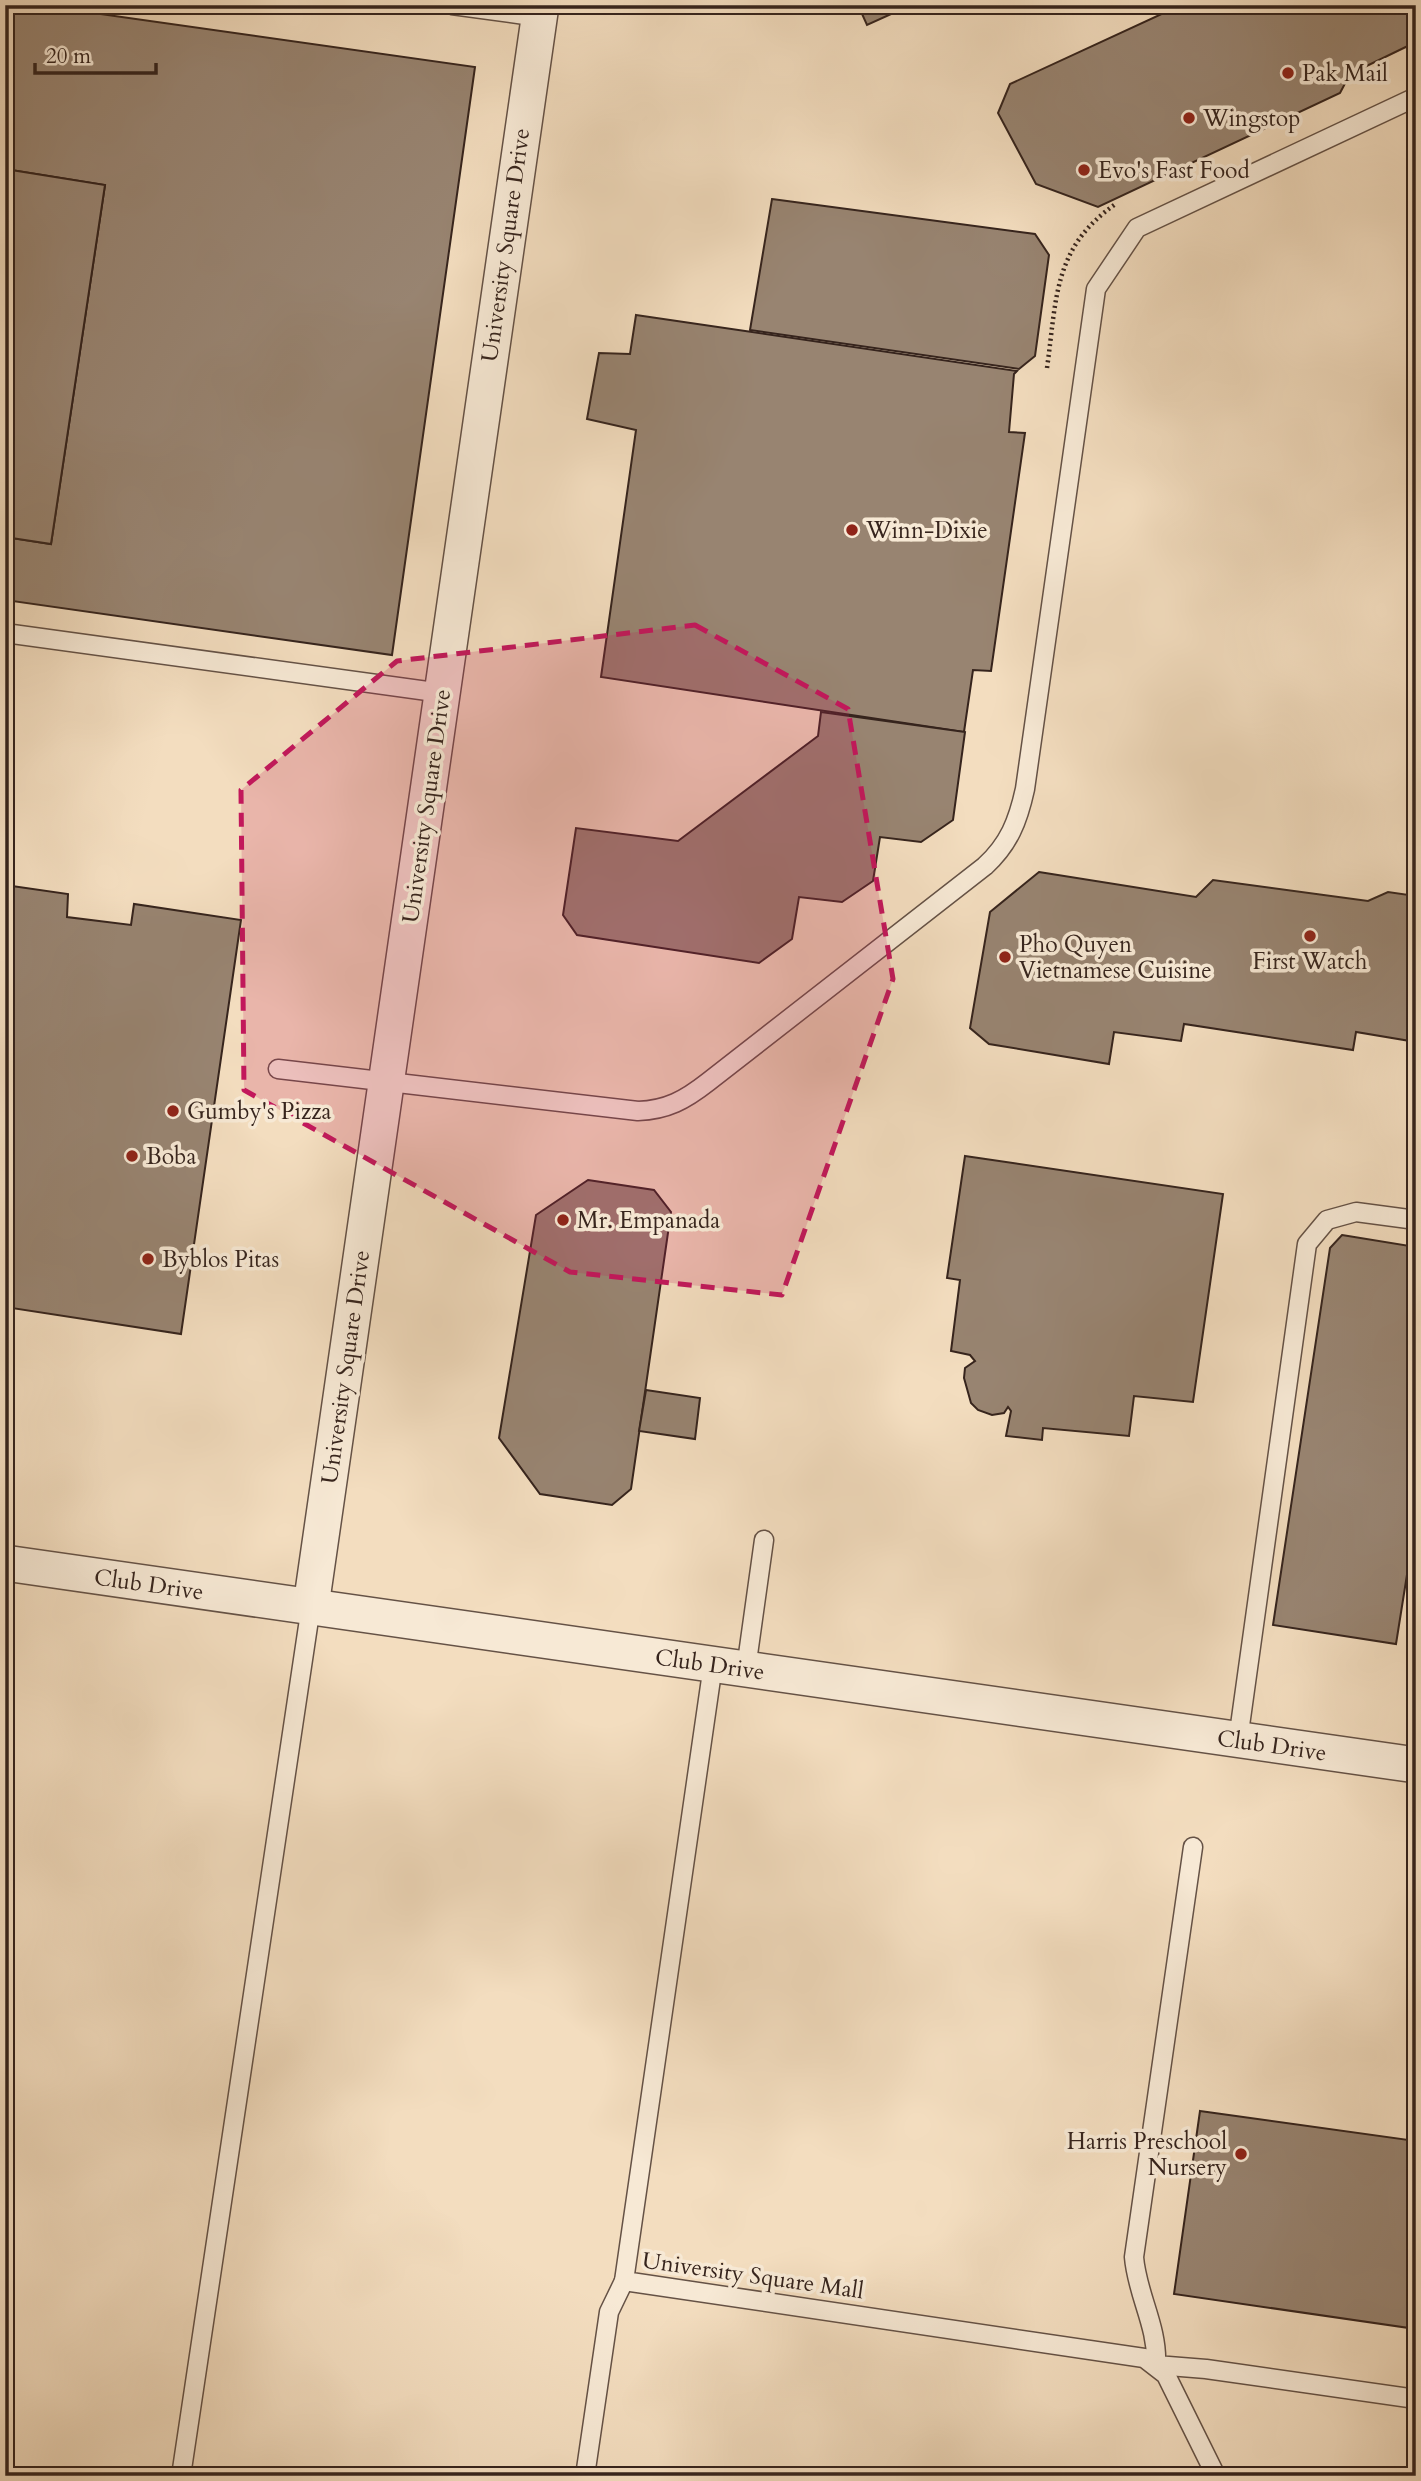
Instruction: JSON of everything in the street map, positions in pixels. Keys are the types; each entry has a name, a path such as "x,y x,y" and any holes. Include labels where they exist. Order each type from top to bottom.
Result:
{"street":[{"name":"University Square Drive","path":"311,1606 540,11"},
{"name":"Club Drive","path":"5,1563 1416,1765"}],"lane":[{"path":"453,5 540,11"},
{"path":"278,1069 638,1111 661,1110 684,1101 810,1006 1003,849 1017,822 1025,789 1096,289 1137,228 1416,97"},
{"path":"5,633 442,693"},
{"path":"1238,1740 1307,1244 1327,1220 1356,1212 1416,1220"},
{"name":"University Square Mall","path":"764,1540 729,1667 624,2281 1129,2355 1156,2365 1206,2369 1416,2399"},
{"path":"181,2476 311,1606"},
{"path":"1193,1847 1135,2257 1136,2276 1154,2325 1156,2365 1173,2387 1216,2476"},
{"path":"585,2476 609,2312 624,2281"}],"highlighted area":[{"path":"695,625 848,709 893,979 782,1295 570,1272 244,1090 241,790 397,661"}],"building":[{"path":"5,5 37,5 475,67 392,655 5,600 5,537 51,544 105,185 5,169"},
{"path":"858,5 911,5 867,25"},
{"path":"1181,5 1416,5 1416,42 1350,74 1340,93 1098,207 1036,184 998,113 1010,84"},
{"path":"5,169 105,185 51,544 5,537"},
{"path":"772,199 1035,234 1049,255 1035,356 1019,369 750,330"},
{"path":"636,315 1017,371 1014,374 1009,432 1025,433 991,671 973,670 964,732 601,677 636,430 587,419 599,353 630,354"},
{"path":"821,712 965,732 953,820 921,842 880,837 873,881 842,902 799,897 792,939 759,963 577,935 563,915 576,828 678,841 818,736"},
{"path":"1039,872 1196,897 1213,880 1368,901 1388,892 1416,896 1416,1042 1356,1032 1353,1050 1184,1024 1181,1041 1114,1032 1109,1064 989,1044 970,1028 990,912"},
{"path":"5,885 68,894 67,917 131,925 134,904 241,920 181,1334 5,1307"},
{"path":"965,1156 1223,1194 1193,1402 1134,1396 1129,1436 1043,1428 1042,1440 1006,1436 1011,1411 1008,1407 1004,1413 992,1415 978,1410 971,1403 964,1378 965,1368 975,1361 970,1355 951,1351 960,1280 947,1278"},
{"path":"588,1180 654,1190 671,1212 631,1489 612,1505 540,1494 499,1438 536,1215"},
{"path":"1342,1235 1416,1247 1416,1518 1396,1644 1273,1625 1330,1248"},
{"path":"646,1390 700,1398 695,1439 639,1431"},
{"path":"1200,2111 1416,2141 1416,2329 1174,2294"}],"place":[{"name":"Pak Mail","path":"1288,73"},
{"name":"Wingstop","path":"1189,118"},
{"name":"Evo's Fast Food","path":"1084,170"},
{"name":"Winn-Dixie","path":"852,530"},
{"name":"First Watch","path":"1310,936"},
{"name":"Pho Quyen Vietnamese Cuisine","path":"1005,957"},
{"name":"Gumby's Pizza","path":"173,1111"},
{"name":"Boba","path":"132,1156"},
{"name":"Mr. Empanada","path":"563,1220"},
{"name":"Byblos Pitas","path":"148,1259"},
{"name":"Harris Preschool Nursery","path":"1241,2154"}]}
